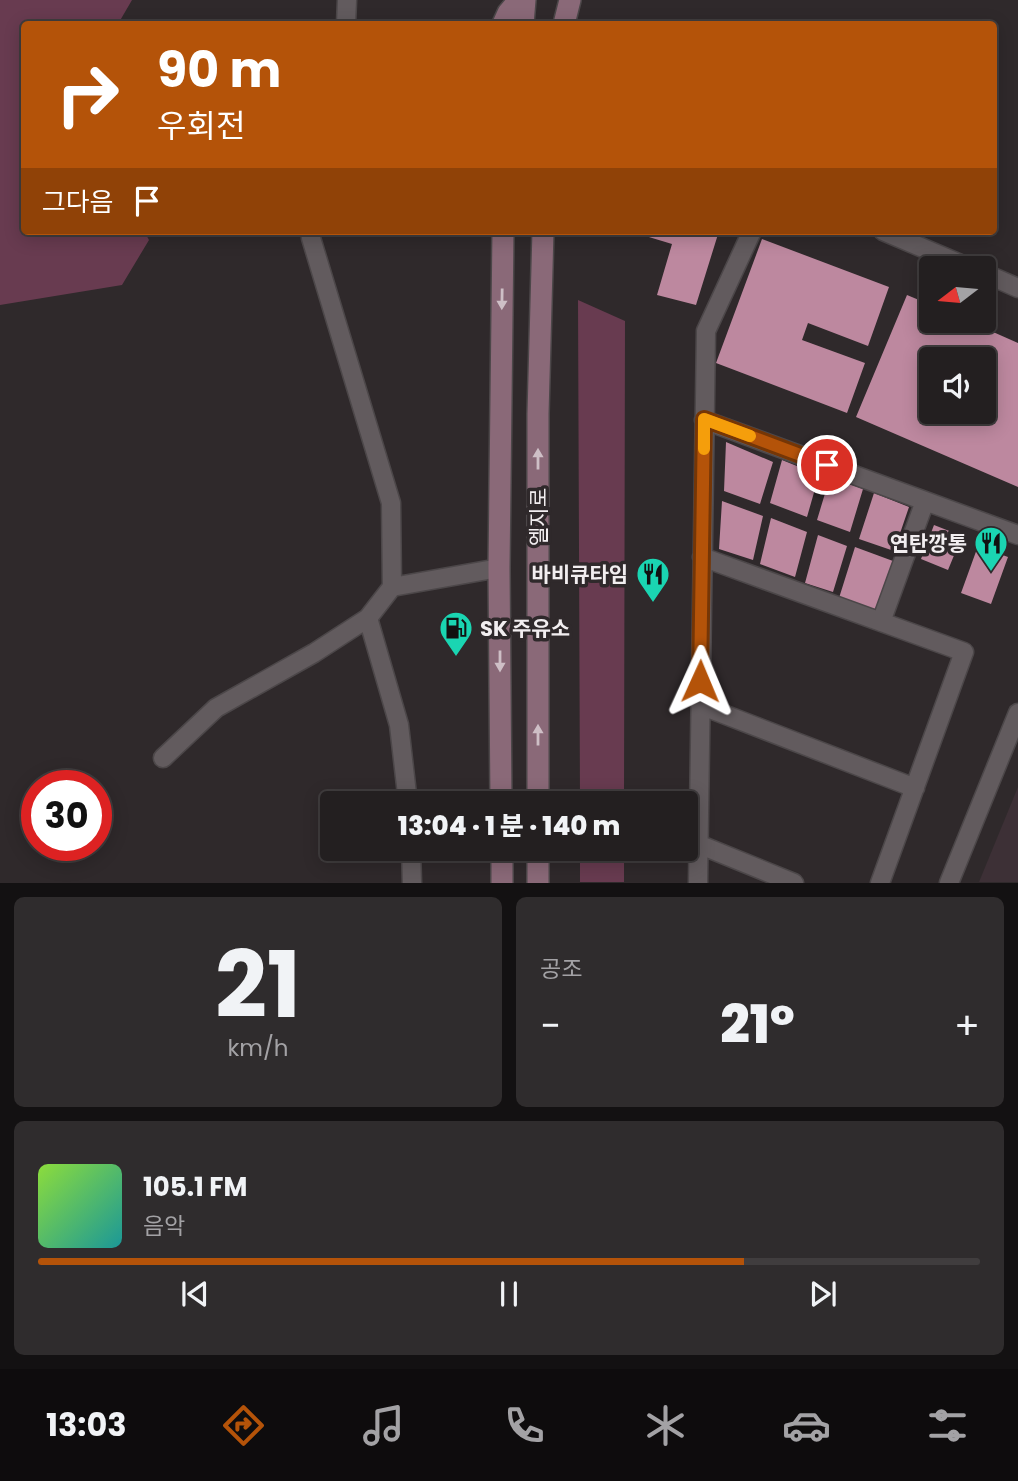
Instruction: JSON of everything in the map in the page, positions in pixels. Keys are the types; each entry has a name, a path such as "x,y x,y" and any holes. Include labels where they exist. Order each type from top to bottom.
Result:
{"main road":[{"path":"504,21 519,0"},
{"path":"523,21 525,0"},
{"name":"엘지로","path":"501,791 499,568 503,235"},
{"name":"엘지로","path":"538,791 538,414 543,235"},
{"path":"502,861 502,883"},
{"path":"538,861 538,883"}],"street":[{"path":"346,21 347,0"},
{"path":"163,758 216,708 314,653 368,618 392,587 391,503 311,235"},
{"path":"750,235 706,331 698,844 794,883"},
{"path":"892,235 942,256"},
{"path":"996,279 1018,288"},
{"path":"704,419 1018,535"},
{"path":"881,622 925,501"},
{"path":"702,557 964,652 880,883"},
{"path":"392,587 499,568"},
{"path":"368,618 399,725 407,791"},
{"path":"700,705 915,788"},
{"path":"949,883 1018,713"},
{"path":"411,861 412,883"},
{"path":"698,861 698,883"}],"shaded area":[{"path":"0,0 132,0 120,21 21,21 21,235 146,235 149,240 122,285 0,305"},
{"path":"578,300 625,321 624,791 580,791"},
{"path":"1018,787 1018,882 979,882"},
{"path":"580,861 624,861 624,882 580,882"}],"building":[{"path":"642,235 718,235 696,305 657,295 672,244"},
{"path":"762,239 889,287 868,346 808,323 802,340 865,363 847,413 716,363"},
{"path":"907,295 919,300 919,333 995,333 1018,343 1018,487 856,417"},
{"path":"726,442 773,462 760,504 724,491"},
{"path":"782,460 819,475 807,517 770,503"},
{"path":"830,477 863,489 850,532 817,520"},
{"path":"874,493 909,507 894,551 859,539"},
{"path":"722,501 763,516 753,560 719,549"},
{"path":"771,518 807,532 795,577 760,564"},
{"path":"934,525 962,536 948,570 921,559"},
{"path":"818,535 847,546 833,592 805,583"},
{"path":"978,546 1008,557 991,604 961,593"},
{"path":"855,547 893,561 875,610 839,598"}],"slow traffic":[{"path":"704,449 704,419 750,436"}],"place":[{"name":"연탄깡통","path":"991,573"},
{"name":"바비큐타임","path":"653,604"},
{"name":"SK 주유소","path":"456,658"}],"route":[{"path":"700,681 704,419 827,465"}]}
